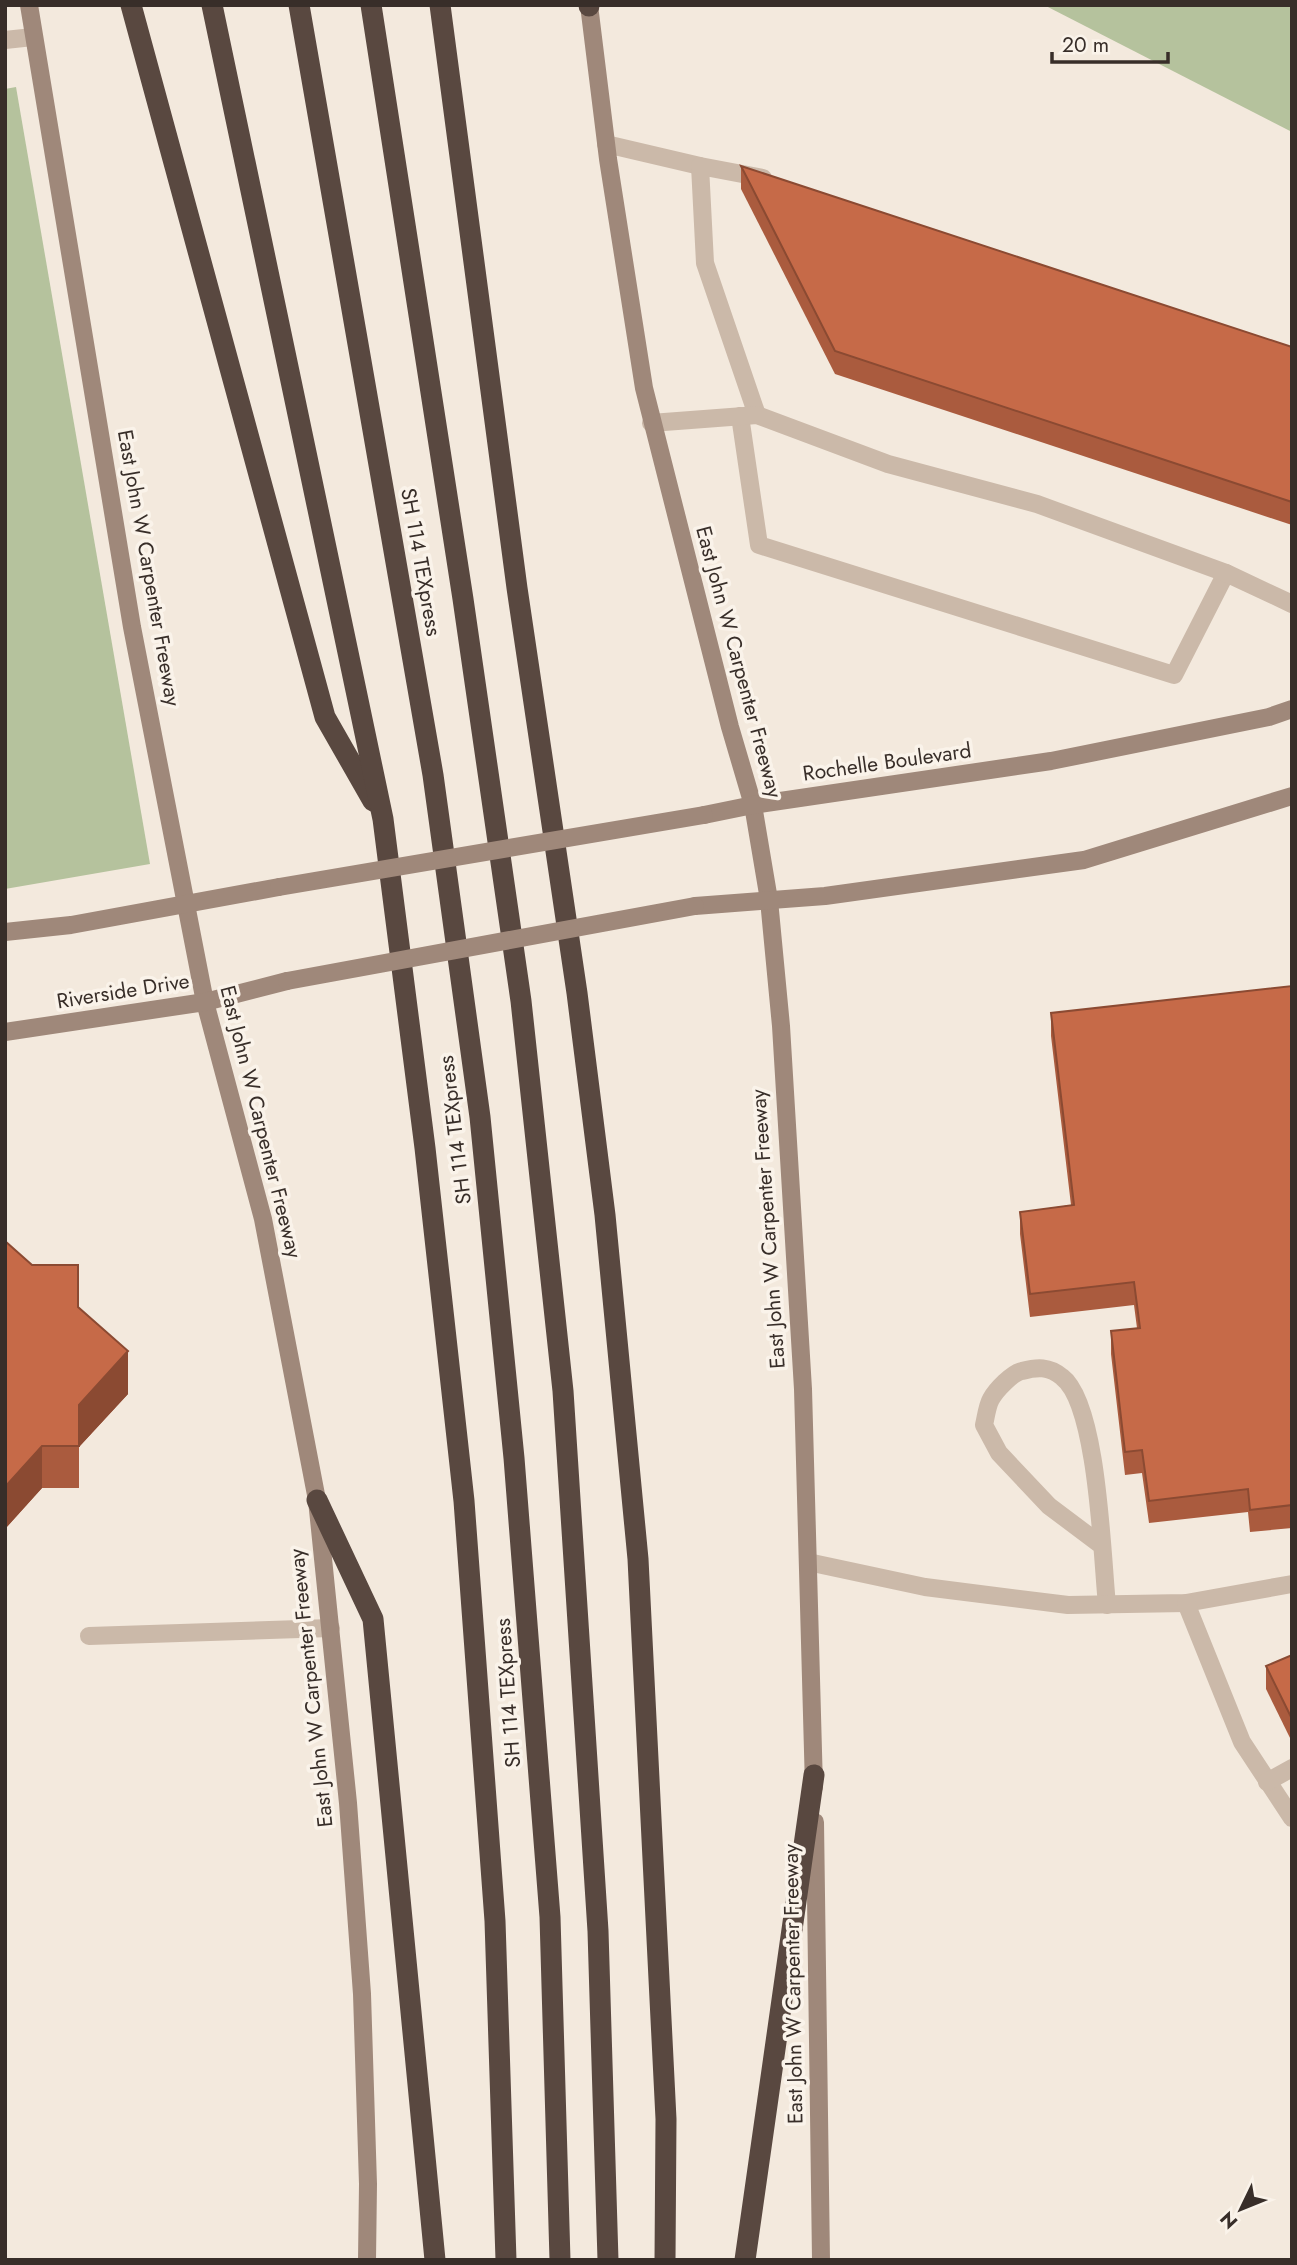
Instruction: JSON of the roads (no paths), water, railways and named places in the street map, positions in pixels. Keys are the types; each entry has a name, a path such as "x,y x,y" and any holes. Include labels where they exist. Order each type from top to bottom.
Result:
{"highway":[{"path":"131,5 326,717 383,819"},
{"path":"212,5 383,819 425,1148 464,1501 495,1922 506,2260"},
{"name":"SH 114 TEXpress","path":"299,5 433,775 480,1117 516,1472 550,1917 560,2260"},
{"name":"SH 114 TEXpress","path":"371,5 463,599 521,1001 563,1391 598,1931 608,2260"},
{"path":"381,5 415,290"},
{"path":"440,5 517,588 577,993 605,1215 638,1559 666,2119 665,2260"},
{"path":"317,1500 373,1619 435,2260"},
{"path":"745,2260 814,1775"}],"main road":[{"name":"East John W Carpenter Freeway","path":"29,5 132,627 205,1002 263,1220 317,1500 348,1803 362,1994 368,2184 367,2260"},
{"name":"East John W Carpenter Freeway","path":"589,5 606,144 643,387 730,727 753,805 769,900 780,1026 803,1389 814,1775 821,2260"},
{"name":"Rochelle Boulevard","path":"187,904 753,805 1051,761 1269,717 1292,709"},
{"path":"769,900 825,896 1084,860 1292,796"},
{"name":"Riverside Drive","path":"5,1032 205,1002 287,981 695,906 769,900"},
{"path":"5,932 71,925 187,904"}],"lane":[{"path":"5,40 33,37"},
{"path":"606,144 775,181"},
{"path":"699,166 705,263 749,416 760,545 1174,675 1226,573"},
{"path":"651,423 749,416 888,464 1037,505 1226,573 1292,604"},
{"path":"1101,1545 1049,1506 999,1453 984,1425 990,1400 1016,1372 1042,1366 1063,1377 1077,1395 1092,1446 1107,1605"},
{"path":"808,1562 950,1591 1057,1604 1186,1603 1292,1584"},
{"path":"1186,1603 1242,1742 1292,1818"},
{"path":"89,1636 331,1628"},
{"path":"1267,1782 1292,1768"}]}
